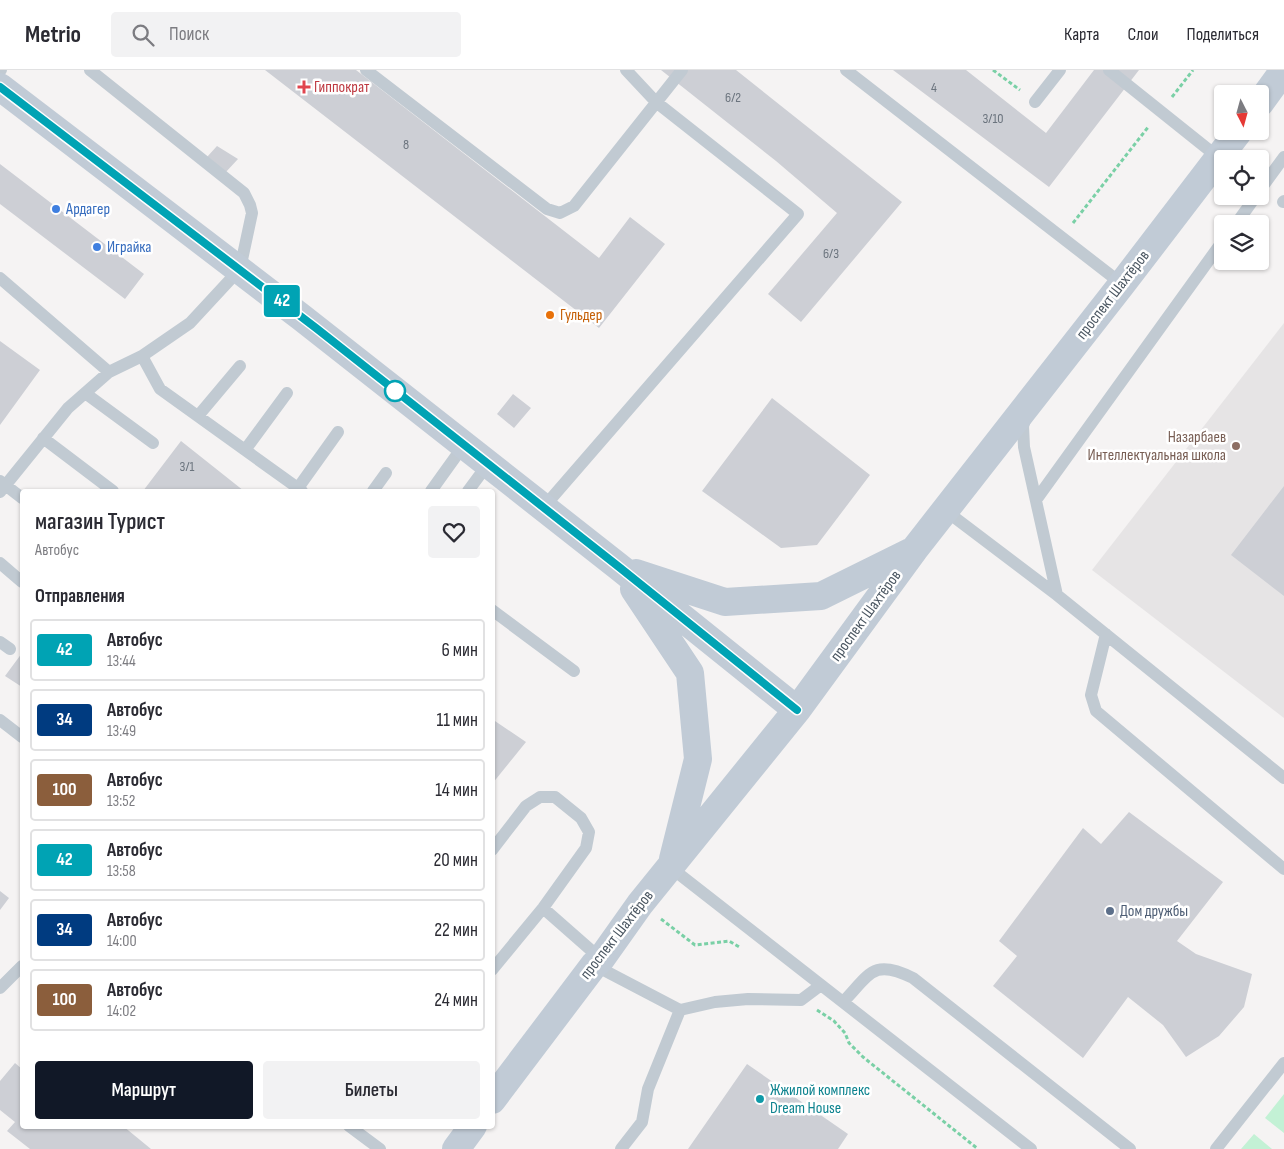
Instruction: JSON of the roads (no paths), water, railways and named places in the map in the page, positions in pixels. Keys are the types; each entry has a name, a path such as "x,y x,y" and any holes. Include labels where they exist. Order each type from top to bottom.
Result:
{"street":[{"path":"1269,91 1284,70"},
{"path":"0,87 240,269 619,567 797,710"},
{"name":"проспект Шахтёров","path":"495,1096 640,904 797,710 914,550 1214,164"},
{"path":"619,567 725,602 821,596 914,550"},
{"path":"619,567 690,673 698,759 670,867"},
{"path":"456,1149 471,1129"}],"lane":[{"path":"20,497 2,486 68,408 109,372 142,356 190,323 240,269 252,213 244,193 90,70"},
{"path":"366,70 547,209 560,213 574,206 682,70"},
{"path":"543,508 798,214 656,102 626,70"},
{"path":"846,70 1122,284"},
{"path":"1035,102 1060,70"},
{"path":"1109,70 1214,154"},
{"path":"1269,178 1284,157"},
{"path":"1036,500 1214,253"},
{"path":"0,278 109,372"},
{"path":"142,356 160,389 299,489"},
{"path":"198,416 240,366"},
{"path":"85,392 153,443"},
{"path":"245,450 287,393"},
{"path":"1032,398 1023,426 1024,447 1057,595"},
{"path":"301,489 338,432"},
{"path":"43,438 110,489"},
{"path":"432,489 464,445"},
{"path":"469,489 488,464"},
{"path":"374,489 386,473"},
{"path":"946,511 1057,595 1284,778"},
{"path":"0,563 20,580"},
{"path":"495,612 574,671"},
{"path":"1106,634 1091,695 1096,711 1284,869"},
{"path":"0,720 20,735"},
{"path":"495,846 526,806 540,796 555,797 581,818 589,832 586,848 543,908 495,966"},
{"path":"670,867 1031,1149"},
{"path":"543,908 597,962 680,1010 715,1002 748,999 801,1000 821,985"},
{"path":"0,988 20,968"},
{"path":"843,1002 873,971 885,968 901,972 913,978 1130,1149"},
{"path":"621,1149 642,1122 648,1089 680,1010"},
{"path":"1216,1149 1284,1062"},
{"path":"363,1130 380,1149"}],"place":[{"name":"Гиппократ","path":"304,87"},
{"name":"Ардагер","path":"56,209"},
{"name":"Играйка","path":"97,247"},
{"name":"Гульдер","path":"550,315"},
{"name":"Назарбаев Интеллектуальная школа","path":"1236,446"},
{"name":"Дом дружбы","path":"1110,911"},
{"name":"Жжилой комплекс Dream House","path":"760,1099"}]}
